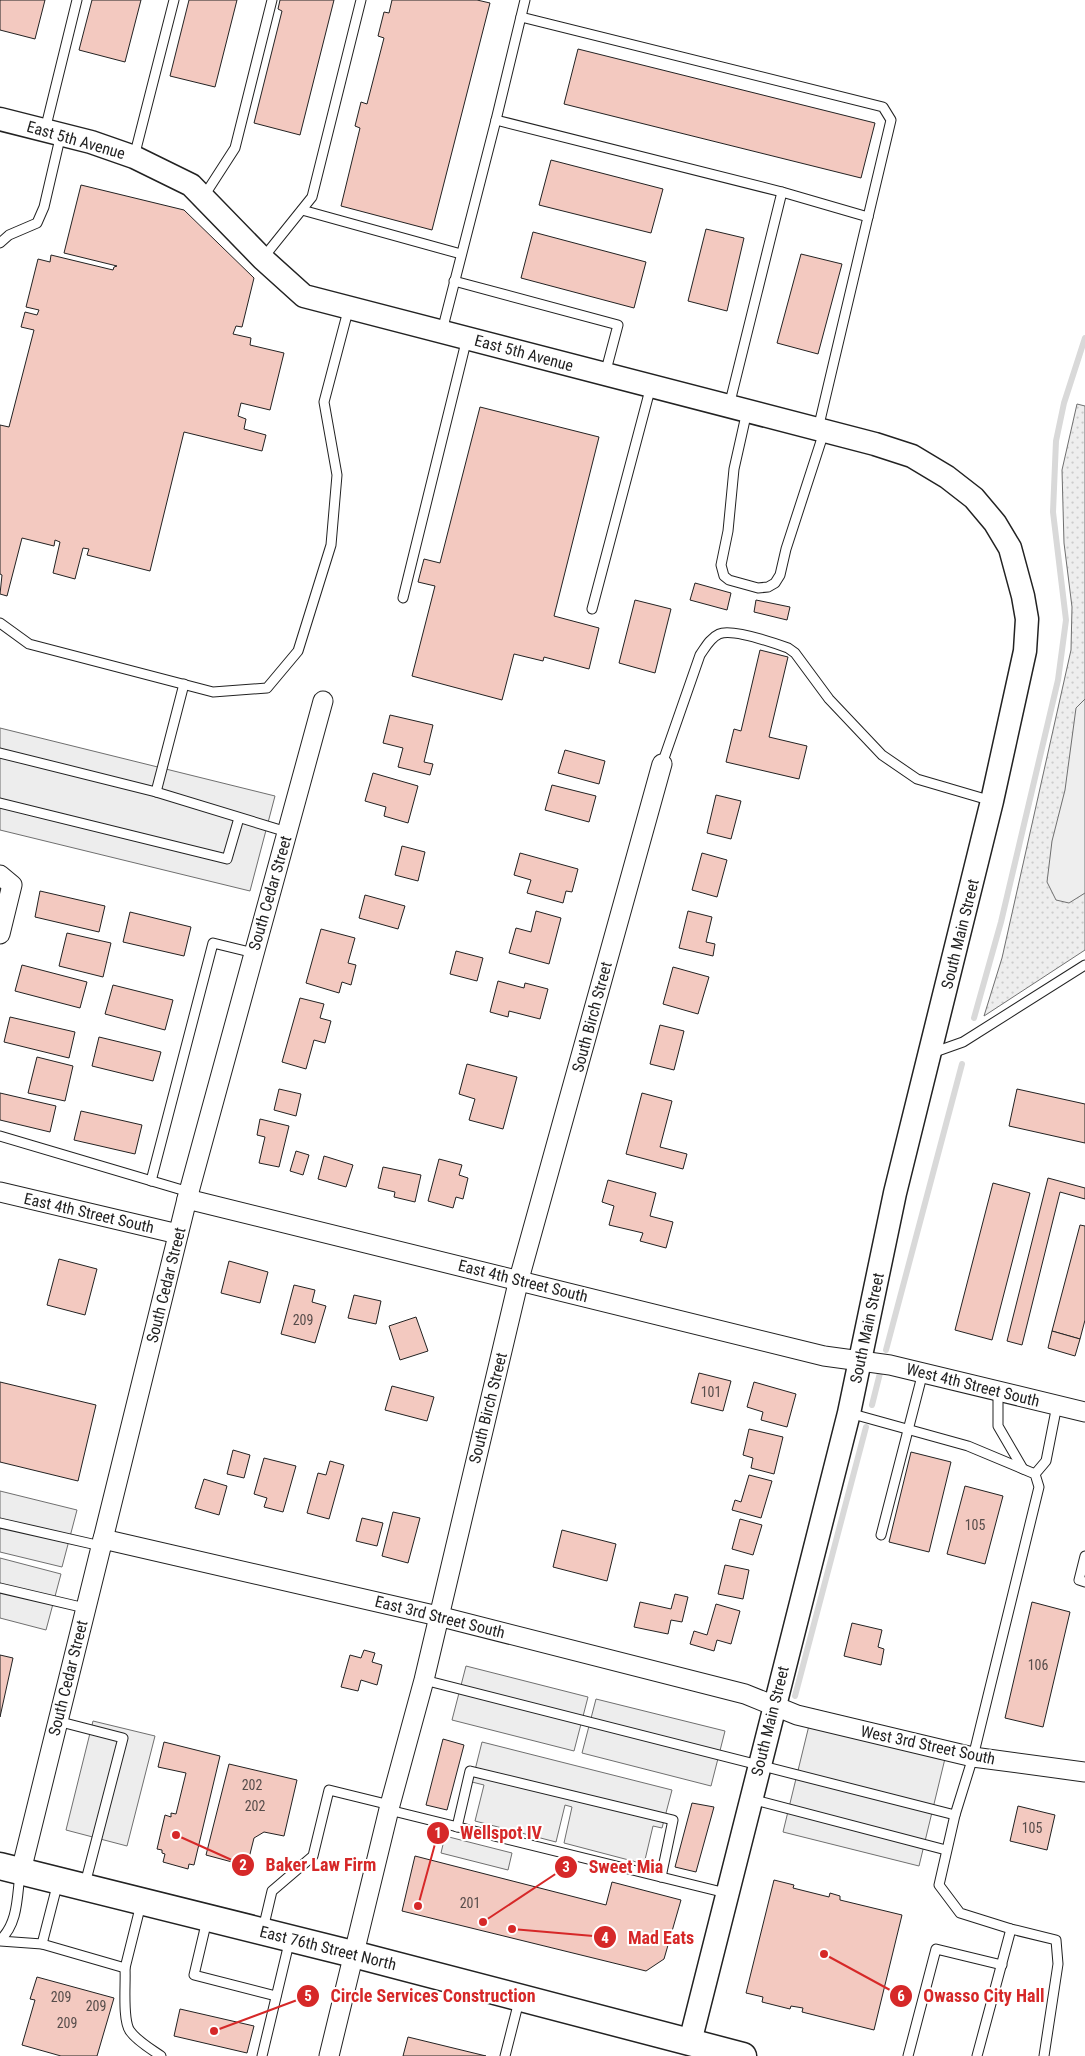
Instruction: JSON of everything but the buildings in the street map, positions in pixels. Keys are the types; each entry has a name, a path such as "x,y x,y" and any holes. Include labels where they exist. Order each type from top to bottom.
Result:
{"main road":[{"name":"East 76th Street North","path":"10,1869 290,1938 520,1998 688,2049 743,2056"}],"street":[{"name":"East 5th Avenue","path":"0,119 91,142 134,157 191,185 204,196 263,258 304,296 738,408 912,456 947,477 974,498 995,523 1010,548 1023,596"},
{"name":"South Main Street","path":"688,2049 849,1413 895,1193 992,801 1025,651 1027,619 1023,596"},
{"name":"South Cedar Street","path":"10,1869 57,1721 188,1195 323,701"},
{"name":"South Birch Street","path":"329,2056 390,1807 424,1680 519,1280 662,764"},
{"path":"0,875 12,885 0,934"},
{"name":"East 4th Street South","path":"0,1192 178,1234"},
{"name":"East 4th Street South","path":"188,1195 824,1356 860,1360"},
{"name":"West 4th Street South","path":"860,1360 923,1372 1085,1412"},
{"name":"East 3rd Street South","path":"102,1542 438,1616 745,1694 774,1706"},
{"name":"West 3rd Street South","path":"774,1706 798,1715 973,1757 1085,1772"}],"lane":[{"path":"0,243 9,235 37,223 44,207 53,132 77,0"},
{"path":"134,157 174,0"},
{"path":"204,196 235,148 272,0"},
{"path":"263,258 312,197 361,0"},
{"path":"442,332 525,0"},
{"path":"521,17 882,107 891,120 821,430 780,575 775,583 768,587 758,588 729,580 724,576 721,565 728,531 738,408 782,192"},
{"path":"496,120 782,192 868,216"},
{"path":"302,210 461,254"},
{"path":"454,281 618,324 605,374"},
{"path":"0,623 29,644 213,692 267,688 298,651 331,545 337,475 324,402 349,307"},
{"path":"403,598 467,338"},
{"path":"592,609 651,386"},
{"path":"662,764 700,655 710,641 719,634 730,632 788,648 795,653 828,699 882,755 917,779 992,801"},
{"path":"156,792 184,684"},
{"path":"0,752 156,792 287,832"},
{"path":"0,803 227,859 239,818"},
{"path":"151,1181 213,943 254,953"},
{"path":"930,1054 963,1042 1085,965"},
{"path":"0,1136 151,1181 188,1195"},
{"path":"881,1536 923,1372"},
{"path":"998,1391 998,1426 1024,1469"},
{"path":"1035,1474 1046,1461 1058,1405"},
{"path":"849,1413 968,1446 1035,1474 1039,1487 973,1757 954,1815 939,1885 960,1913 1011,1930 1056,1940 1058,1964 1044,2056"},
{"path":"0,1523 102,1542"},
{"path":"1085,1556 1079,1580 1085,1582"},
{"path":"0,1588 85,1608"},
{"path":"424,1680 954,1815"},
{"path":"57,1721 123,1738 84,1887"},
{"path":"457,1827 470,1771 673,1820 661,1877"},
{"path":"262,1931 272,1890 313,1856 329,1790 457,1827 727,1893"},
{"path":"750,1799 946,1850"},
{"path":"0,1941 8,1933 13,1921 10,1869"},
{"path":"42,1944 59,1880"},
{"path":"142,1901 125,1968 126,2018 130,2031 146,2046 161,2056"},
{"path":"208,1918 194,1976 276,1996"},
{"path":"977,2056 1011,1930"},
{"path":"262,2056 290,1938"},
{"path":"0,1941 42,1944 125,1968"},
{"path":"908,2056 936,1949 1002,1965"},
{"path":"505,2056 520,1998"}],"shaded area":[{"path":"1077,404 1085,406 1085,950 984,1016 1002,958 1071,650 1072,607 1064,543 1062,470"},
{"path":"1085,699 1085,893 1069,903 1056,900 1047,882 1052,841 1065,790 1076,708"},
{"path":"0,728 275,796 250,891 0,830"},
{"path":"0,1491 77,1510 62,1567 0,1552"},
{"path":"0,1558 61,1574 46,1630 0,1618"},
{"path":"466,1666 588,1697 574,1751 452,1720"},
{"path":"596,1699 725,1731 711,1786 582,1753"},
{"path":"813,1709 949,1742 919,1866 783,1832"},
{"path":"93,1721 155,1736 127,1846 66,1830"},
{"path":"482,1742 672,1790 662,1828 653,1826 644,1864 564,1843 572,1807 565,1805 556,1842 475,1821 484,1785 472,1782"},
{"path":"445,1836 512,1853 508,1870 441,1853"}],"waterway":[{"path":"974,1018 1001,922 1058,680 1066,620 1053,512 1056,441 1064,403 1085,338"},
{"path":"886,1350 962,1064"},
{"path":"872,1405 880,1373"},
{"path":"795,1696 866,1427"}],"place":[{"name":"Baker Law Firm","path":"176,1835"},
{"name":"Wellspot IV","path":"418,1906"},
{"name":"Sweet Mia","path":"483,1922"},
{"name":"Mad Eats","path":"512,1929"},
{"name":"Owasso City Hall","path":"824,1954"},
{"name":"Circle Services Construction","path":"214,2031"}]}
